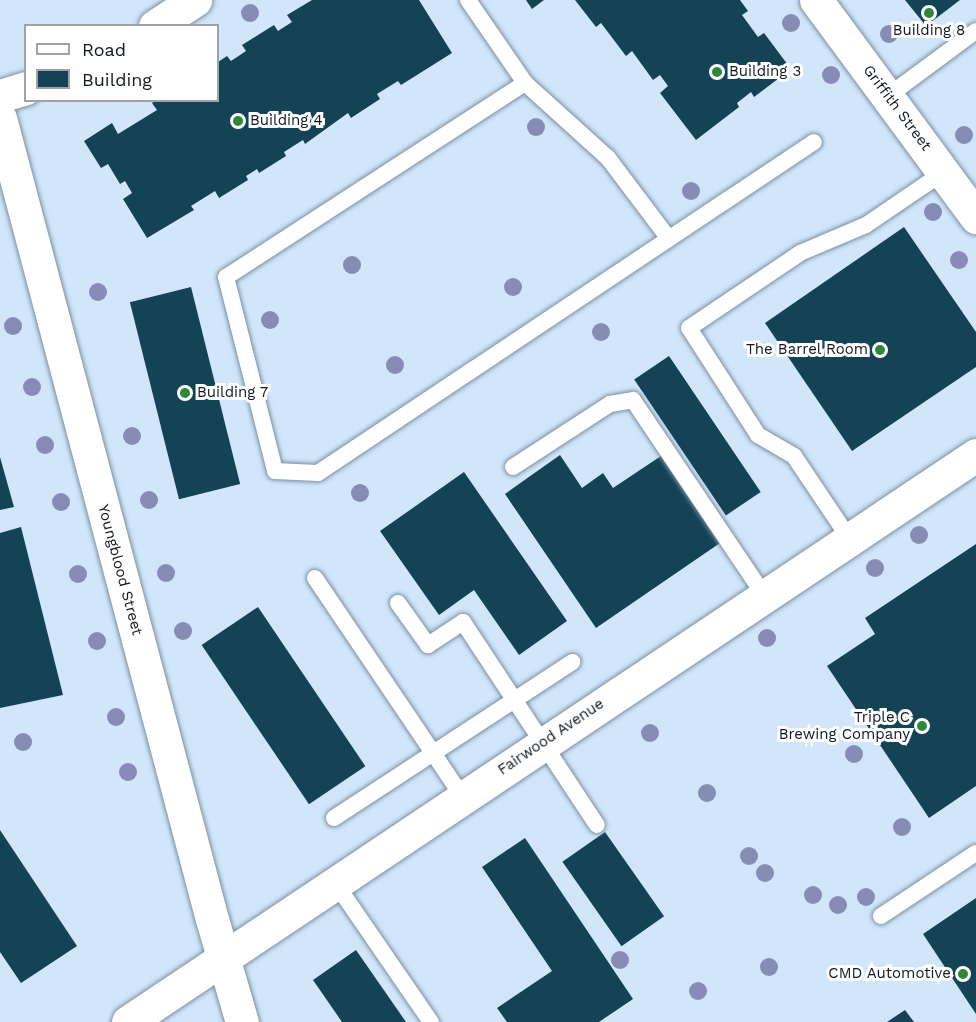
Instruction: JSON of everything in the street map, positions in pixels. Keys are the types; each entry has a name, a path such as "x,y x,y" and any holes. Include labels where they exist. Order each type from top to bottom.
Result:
{"street":[{"path":"158,24 195,0"},
{"name":"Griffith Street","path":"816,0 888,96 964,190"},
{"path":"0,96 24,89"},
{"name":"Youngblood Street","path":"0,118 222,956 242,1022"},
{"name":"Fairwood Avenue","path":"128,1022 334,881 976,455"}],"lane":[{"path":"468,0 525,83 608,158 669,239"},
{"path":"888,96 976,32"},
{"path":"525,83 226,277 275,471 318,473 814,142"},
{"path":"849,538 794,456 758,435 689,328 800,253 866,225 964,190"},
{"path":"513,467 610,404 633,400 764,595"},
{"path":"315,578 462,796"},
{"path":"398,603 428,645 464,622 597,825"},
{"path":"334,818 572,662"},
{"path":"881,916 976,854"},
{"path":"334,881 431,1022"}],"building":[{"name":"Building 4","path":"312,0 419,0 452,53 401,85 398,81 377,94 380,99 351,118 348,113 305,144 303,140 284,152 286,156 259,173 257,169 246,176 248,180 219,198 215,191 191,206 194,210 147,238 123,199 132,193 125,181 120,184 108,164 101,168 84,141 112,123 118,134 157,110 153,102 219,102 219,61 227,56 231,61 246,51 242,45 274,25 278,31 292,22 287,15"},
{"path":"526,0 544,0 532,9"},
{"name":"Building 3","path":"575,0 740,0 748,11 742,15 758,37 764,33 791,69 754,97 751,92 737,103 739,107 696,140 660,93 668,86 660,75 653,80 632,51 626,56 601,23 596,27"},
{"name":"Building 8","path":"905,0 960,0 926,26"},
{"name":"The Barrel Room","path":"904,227 976,332 976,367 852,451 765,323"},
{"name":"Building 7","path":"191,287 240,484 179,499 130,302"},
{"path":"669,356 761,492 726,515 634,379"},
{"path":"560,455 582,488 603,473 613,488 661,456 720,543 596,628 505,494"},
{"path":"0,457 14,507 0,510"},
{"path":"464,472 567,621 519,655 474,590 439,615 380,531"},
{"path":"21,527 63,695 0,708 0,533"},
{"name":"Triple C Brewing Company","path":"976,544 976,786 929,818 827,666 875,634 865,618"},
{"path":"258,607 365,766 309,804 202,645"},
{"path":"0,830 77,946 21,983 0,952"},
{"path":"605,832 664,916 621,946 562,862"},
{"path":"525,838 633,999 599,1022 507,1022 497,1008 552,971 482,867"},
{"name":"CMD Automotive","path":"976,898 976,1014 923,934"},
{"path":"356,950 406,1022 342,1022 313,980"},
{"path":"905,1010 914,1022 887,1022"}],"place":[{"name":"Building 8","path":"929,13"},
{"name":"Building 3","path":"717,72"},
{"name":"Building 4","path":"238,121"},
{"name":"The Barrel Room","path":"880,350"},
{"name":"Building 7","path":"185,393"},
{"name":"Triple C Brewing Company","path":"922,726"},
{"name":"CMD Automotive","path":"963,974"}]}
